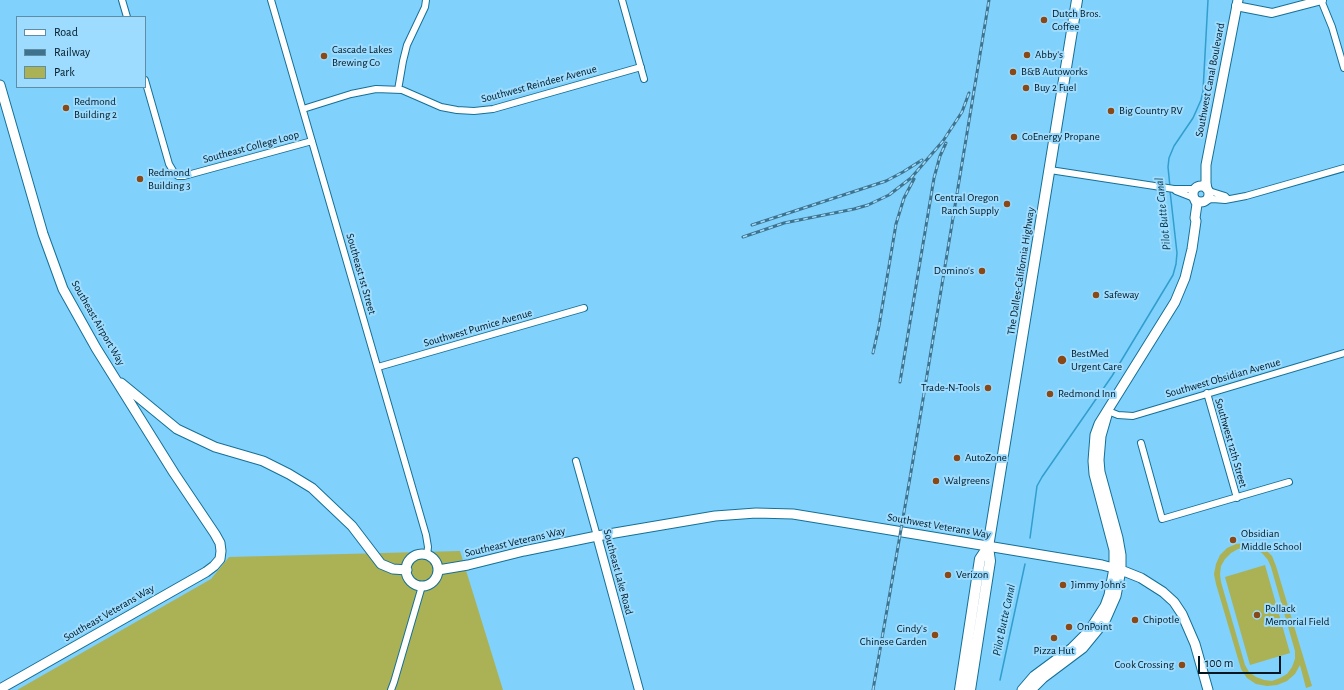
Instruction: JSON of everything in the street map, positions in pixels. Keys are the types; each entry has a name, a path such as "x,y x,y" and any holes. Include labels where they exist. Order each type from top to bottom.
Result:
{"highway":[{"name":"The Dalles-California Highway","path":"970,690 990,561 988,547 1077,0"},
{"name":"The Dalles-California Highway","path":"960,690 980,559 988,547"}],"main road":[{"name":"Southwest Canal Boulevard","path":"1031,690 1043,678 1083,648 1100,628 1112,607 1118,586 1117,569 1113,545 1097,486 1092,461 1095,435 1099,424 1175,302 1188,266 1196,221 1197,204 1203,197 1206,183 1206,165 1237,3"},
{"name":"Southeast Airport Way","path":"0,85 44,234 59,278 80,321 174,473 215,534 220,543 221,551"},
{"name":"Southwest Canal Boulevard","path":"1203,197 1193,192 1196,188 1203,168 1206,165"},
{"path":"115,378 178,429 215,447 263,462 289,474 312,488 352,526 381,564 393,569 407,570"},
{"name":"Southwest Veterans Way","path":"597,536 715,516 756,513 792,514 1117,569 1141,578 1163,592 1174,602 1182,614 1193,639 1208,690"},
{"name":"Southeast Veterans Way","path":"438,570 468,565 524,551 597,536"},
{"name":"Southeast Veterans Way","path":"0,688 206,572 220,559 221,551"},
{"path":"418,555 427,555 435,561 438,570 435,579 427,585 422,586 413,582 407,574 407,570 410,560 413,557 418,555"},
{"name":"Southwest Canal Boulevard","path":"1022,690 1034,676 1072,648 1089,631 1105,606 1117,569"}],"street":[{"path":"122,0 127,16"},
{"name":"Southeast 1st Street","path":"271,0 426,535 428,547 427,555"},
{"path":"398,90 407,45 425,7 426,0"},
{"path":"622,0 644,79"},
{"path":"1237,3 1272,13 1321,0 1332,27 1344,68"},
{"name":"Southwest Reindeer Avenue","path":"303,109 351,94 376,89 398,90 419,96 441,107 457,110 474,111 493,109 641,67"},
{"name":"Southeast College Loop","path":"146,84 169,164 178,176 184,176 312,141"},
{"path":"1050,170 1174,189 1212,199 1225,200 1246,196 1344,168"},
{"path":"1174,189 1196,188"},
{"path":"1203,197 1225,196 1228,199"},
{"name":"Southwest Pumice Avenue","path":"378,367 584,308"},
{"name":"Southwest Obsidian Avenue","path":"1108,411 1118,416 1133,416 1344,353"},
{"name":"Southwest 12th Street","path":"1207,393 1237,498"},
{"path":"1141,443 1162,519 1289,482"},
{"name":"Southeast Lake Road","path":"576,461 639,690"},
{"path":"391,690 422,586"}],"green space":[{"path":"1236,544 1256,544 1265,549 1272,556 1312,686 1306,688 1300,665 1295,674 1287,681 1277,685 1267,686 1256,684 1247,678 1241,669 1214,574 1220,555 1227,548","holes":["1238,549 1255,549 1262,553 1268,560 1271,567 1295,651 1295,659 1287,674 1272,681 1256,677 1249,672 1245,665 1221,582 1221,566 1231,553"]},
{"path":"460,551 503,690 17,690 211,579 229,557"},
{"name":"Pollack Memorial Field","path":"1265,565 1290,653 1250,665 1225,577"}],"waterway":[{"name":"Pilot Butte Canal","path":"1170,187 1168,167 1169,158 1174,146 1193,118 1201,100 1203,91 1208,0"},
{"name":"Pilot Butte Canal","path":"1030,538 1037,486 1112,376 1173,275 1177,253 1170,191"},
{"name":"Pilot Butte Canal","path":"1000,680 1025,564"}],"railway":[{"path":"873,690 911,472 989,0"},
{"path":"743,237 784,223 868,205 889,195 911,178 943,141 962,112 969,93"},
{"path":"900,382 934,178 940,156 946,143"},
{"path":"752,225 886,181 922,160"},
{"path":"873,353 896,224 904,198 914,179"}],"place":[{"name":"Dutch Bros. Coffee","path":"1044,20"},
{"name":"Abby's","path":"1027,55"},
{"name":"Cascade Lakes Brewing Co","path":"324,56"},
{"name":"B&B Autoworks","path":"1013,72"},
{"name":"Buy 2 Fuel","path":"1026,88"},
{"name":"Redmond Building 2","path":"66,108"},
{"name":"Big Country RV","path":"1111,111"},
{"name":"CoEnergy Propane","path":"1014,137"},
{"name":"Redmond Building 3","path":"140,179"},
{"name":"Central Oregon Ranch Supply","path":"1007,204"},
{"name":"Domino's","path":"982,271"},
{"name":"Safeway","path":"1096,295"},
{"name":"BestMed Urgent Care","path":"1062,360"},
{"name":"Trade-N-Tools","path":"988,388"},
{"name":"Redmond Inn","path":"1050,394"},
{"name":"AutoZone","path":"957,458"},
{"name":"Walgreens","path":"936,481"},
{"name":"Obsidian Middle School","path":"1233,540"},
{"name":"Verizon","path":"948,575"},
{"name":"Jimmy John's","path":"1063,585"},
{"name":"Pollack Memorial Field","path":"1257,615"},
{"name":"Chipotle","path":"1135,620"},
{"name":"OnPoint","path":"1069,627"},
{"name":"Cindy's Chinese Garden","path":"935,635"},
{"name":"Pizza Hut","path":"1054,638"},
{"name":"Cook Crossing","path":"1182,665"}]}
